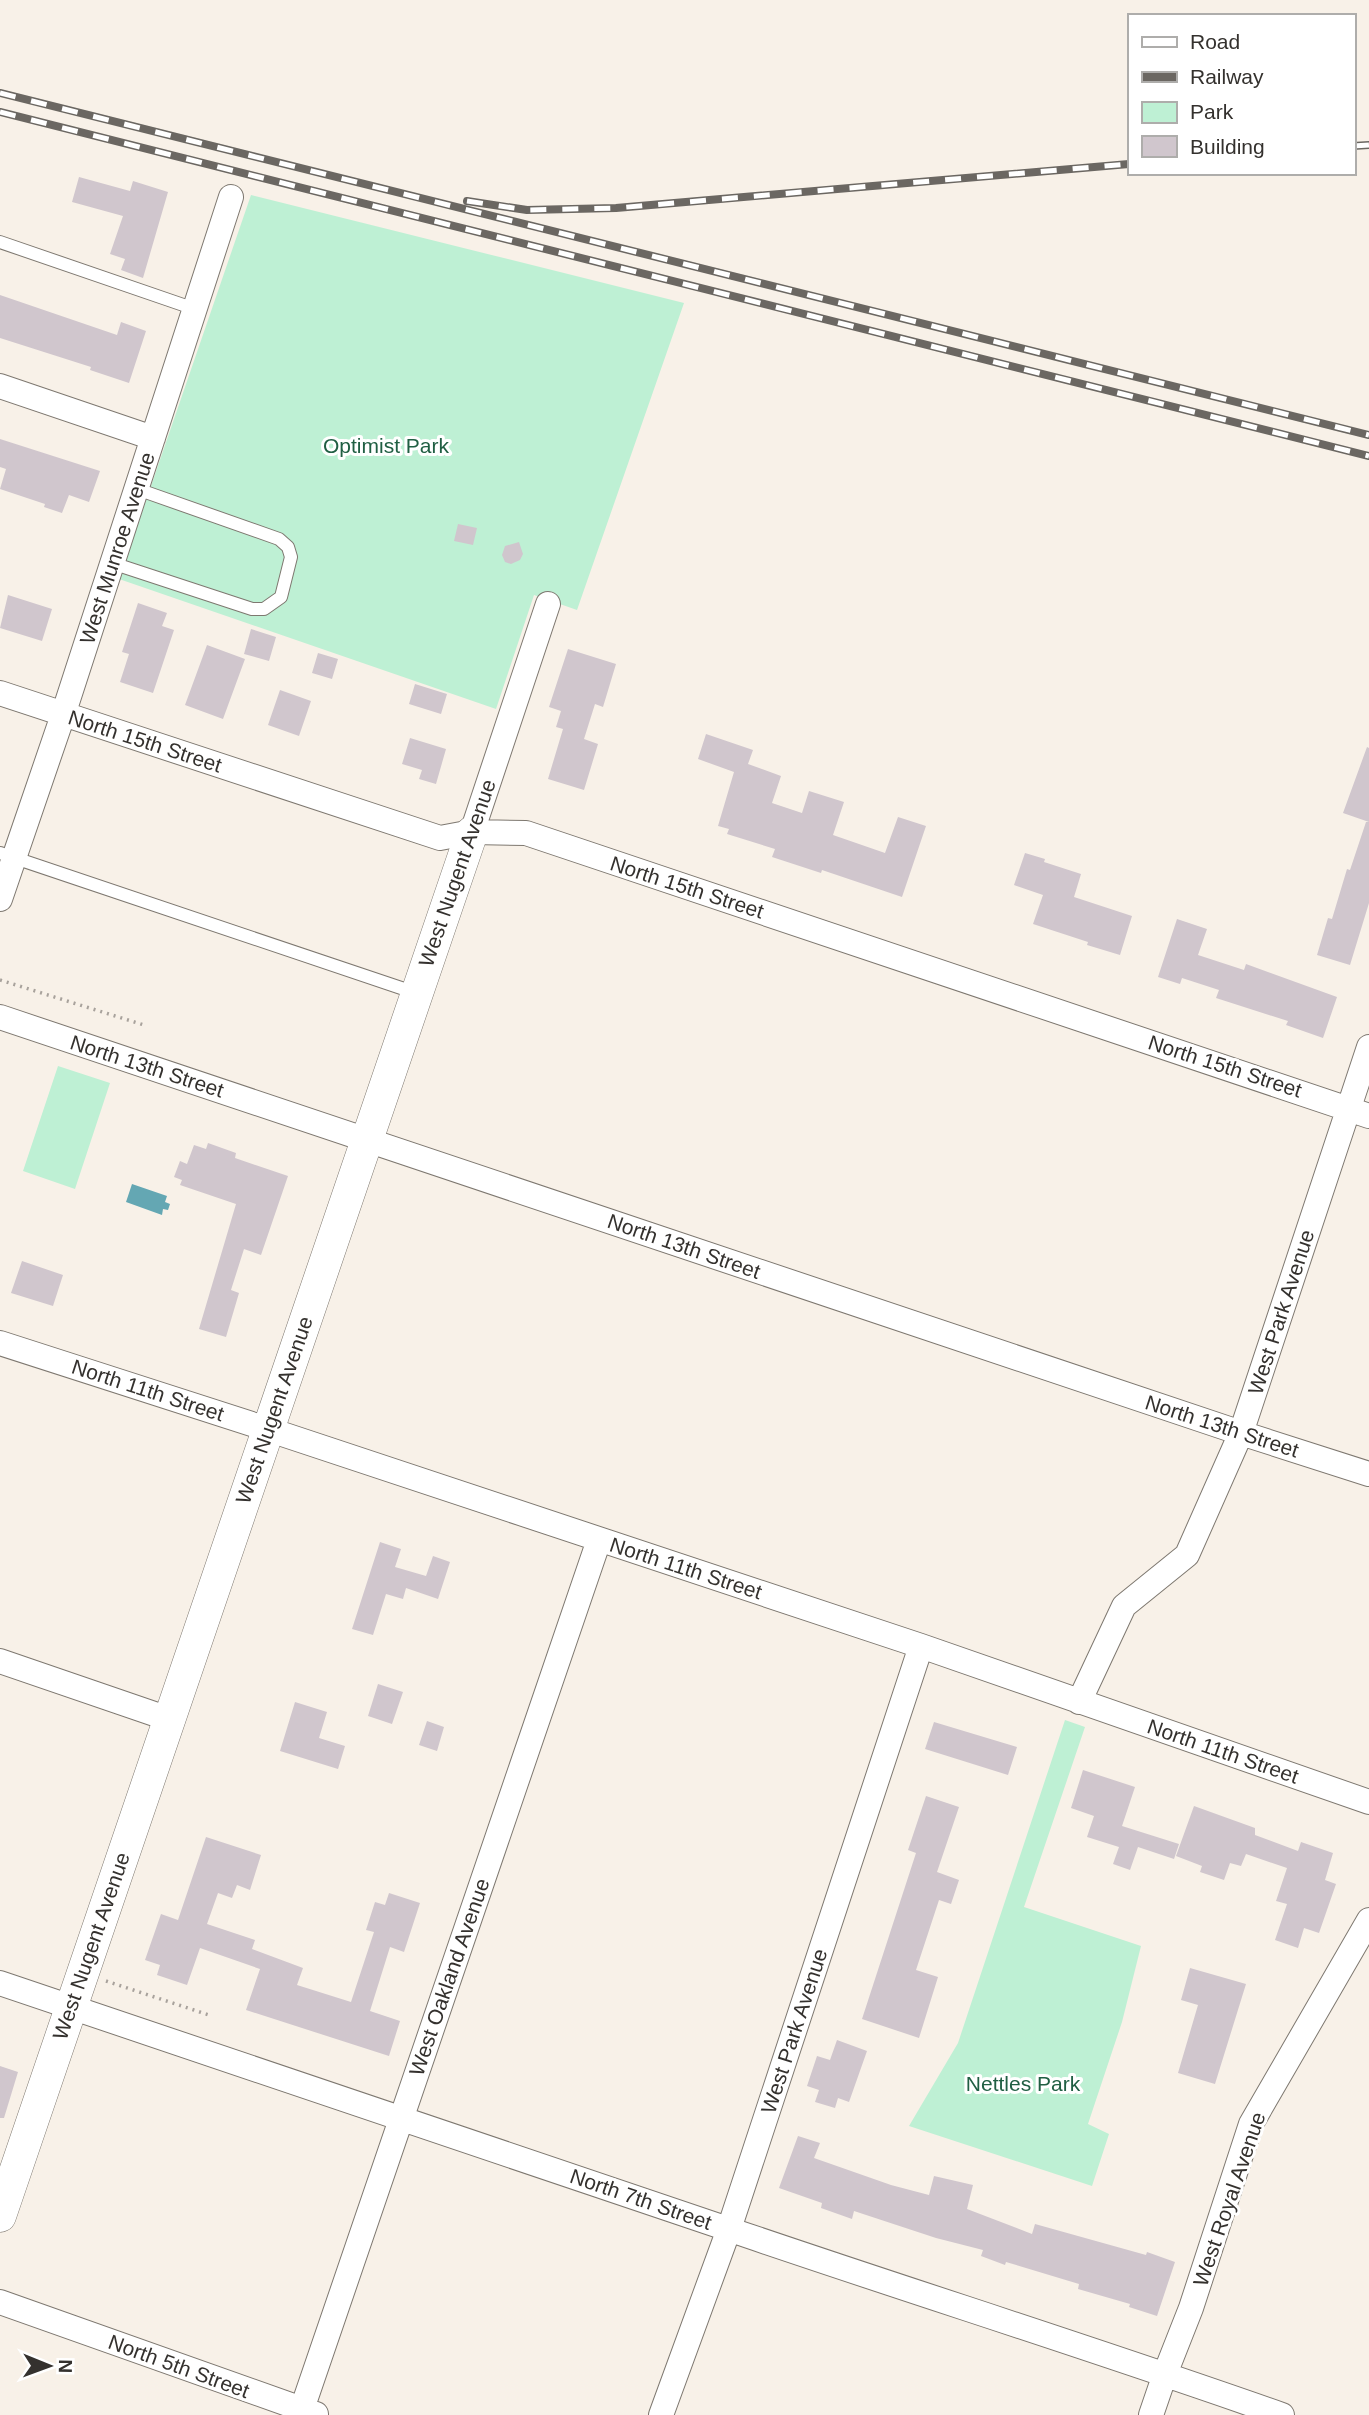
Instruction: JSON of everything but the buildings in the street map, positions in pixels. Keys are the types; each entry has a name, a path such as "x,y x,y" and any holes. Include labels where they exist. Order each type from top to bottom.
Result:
{"street":[{"name":"West Munroe Avenue","path":"0,898 7,855 63,715 231,197"},
{"path":"0,386 153,438"},
{"name":"West Nugent Avenue","path":"0,2216 548,604"},
{"name":"North 15th Street","path":"0,693 440,838 472,832 526,833 1358,1112"},
{"name":"North 13th Street","path":"0,1017 1369,1474"},
{"name":"West Park Avenue","path":"1079,1702 1124,1606 1187,1555 1241,1433 1358,1112 1369,1047"},
{"name":"North 11th Street","path":"0,1343 920,1646 1369,1802"},
{"name":"West Oakland Avenue","path":"307,2413 402,2116 599,1539"},
{"name":"West Park Avenue","path":"661,2415 729,2229 920,1646"},
{"path":"0,1661 169,1719"},
{"name":"West Royal Avenue","path":"1152,2415 1191,2308 1251,2124 1369,1920"},
{"name":"North 7th Street","path":"0,1983 402,2116 1282,2415"},
{"name":"North 5th Street","path":"0,2302 307,2413"}],"lane":[{"path":"0,242 195,309"},
{"path":"112,564 252,610 264,609 281,597 291,557 288,547 279,539 137,489"},
{"path":"7,855 416,993"}],"path":[{"path":"0,980 144,1025"},
{"path":"109,1982 209,2015"}],"green space":[{"name":"Optimist Park","path":"251,195 684,303 577,610 534,595 496,709 119,579"},
{"path":"58,1066 110,1083 75,1189 23,1171"},
{"name":"Nettles Park","path":"1065,1720 1085,1727 1024,1907 1141,1946 1122,2022 1088,2124 1109,2134 1092,2186 909,2126 958,2043"}],"water":[{"path":"132,1184 167,1196 165,1202 170,1204 168,1210 163,1209 162,1215 126,1202"}],"railway":[{"path":"0,93 1369,435"},
{"path":"0,112 1369,456"},
{"path":"1355,146 1369,145"},
{"path":"467,201 527,210 616,208 1128,164"}]}
